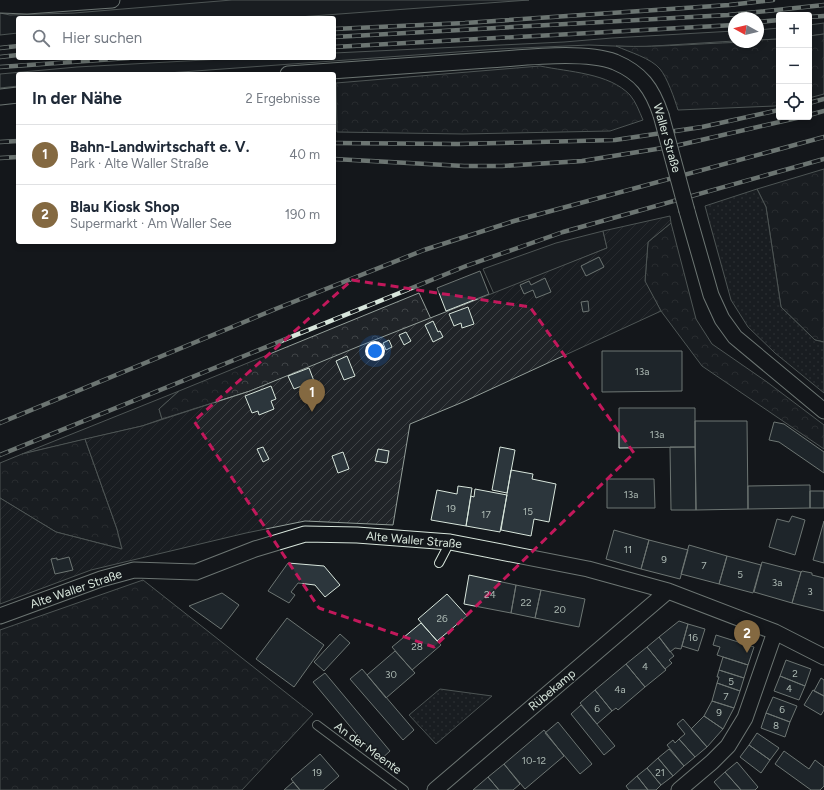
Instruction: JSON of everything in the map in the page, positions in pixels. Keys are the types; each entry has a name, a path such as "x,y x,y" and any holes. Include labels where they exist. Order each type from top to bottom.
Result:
{"street":[{"path":"0,5 27,6 112,0"},
{"name":"Waller Straße","path":"316,72 529,57 574,56 596,58 613,62 630,70 644,82 654,97 661,115 711,295 722,319 735,337 824,411"},
{"path":"0,97 16,95"},
{"name":"Alte Waller Straße","path":"0,616 127,571 196,572 255,548 305,534 357,535 450,542 588,570 668,591 775,632 824,657"},
{"name":"Rübekamp","path":"435,790 668,591"},
{"path":"679,790 712,762 728,746 745,718 775,632"}],"lane":[{"path":"439,562 450,542"},
{"name":"An der Meente","path":"317,725 404,790"}],"highlighted area":[{"path":"352,280 530,307 634,453 434,647 319,608 194,421"}],"green space":[{"path":"232,0 529,0 312,16 16,16 16,33 0,35 0,13 10,15 74,13"},
{"path":"824,23 824,34 812,36 812,25"},
{"path":"776,28 776,39 764,40 764,29"},
{"path":"728,31 728,41 638,47 589,45 498,49 182,72 22,72 77,67 205,60 336,60 336,53 564,42"},
{"path":"824,34 824,94 812,97 812,48 812,36"},
{"path":"776,39 775,106 678,110 668,83 660,69 646,58 616,46 728,43 728,48 764,48 764,40"},
{"path":"540,66 588,74 611,82 630,95 643,120 610,131 463,134 337,132 336,83"},
{"path":"16,73 16,86 0,88 0,74"},
{"path":"824,169 824,342 815,340 781,307 766,207 757,189"},
{"path":"757,189 766,207 781,307 815,340 824,342 824,393 775,353 748,327 731,300 705,206"},
{"path":"670,216 671,223 648,242 645,281 661,311 463,402 410,424 393,525 305,521 246,533 91,570 0,604 0,498 56,532 122,549 117,529 85,439 142,426 250,391 607,248 603,231"},
{"path":"671,223 696,319 712,344 767,382 824,425 824,449 702,366 661,311 645,282 648,242"},
{"path":"603,231 607,248 494,294 483,269 556,243"},
{"path":"419,293 431,319 250,391 162,419 159,409 179,391"},
{"path":"179,391 159,409 162,419 142,426 22,454"},
{"path":"85,439 117,529 122,549 56,532 0,498 0,463 22,454"},
{"path":"143,580 313,714 242,790 0,790 0,630"},
{"path":"440,689 492,696 436,744 409,715"}],"building":[{"path":"599,257 604,267 586,276 581,266"},
{"path":"480,271 489,294 446,311 437,288"},
{"path":"545,278 551,292 536,298 533,290 524,294 520,285 529,281 531,285"},
{"path":"588,301 589,311 583,312 581,302"},
{"path":"468,307 474,324 462,328 461,323 454,326 449,314"},
{"path":"433,321 438,332 440,331 443,337 433,342 425,325"},
{"path":"406,332 411,341 404,345 399,335"},
{"path":"389,340 392,347 386,350 383,343"},
{"path":"602,351 682,351 682,391 602,392"},
{"path":"347,356 355,376 344,380 336,361"},
{"path":"309,368 314,381 294,389 288,376"},
{"path":"271,386 276,399 271,401 274,409 259,415 258,411 252,413 245,396"},
{"path":"619,408 695,408 695,447 619,448"},
{"path":"695,421 747,421 748,509 696,510"},
{"path":"774,422 784,424 824,452 824,473 779,442 769,440"},
{"path":"263,447 269,459 263,462 257,449"},
{"path":"500,447 515,450 507,493 492,490"},
{"path":"670,447 695,447 696,510 671,510"},
{"path":"378,449 389,451 387,463 375,461"},
{"path":"343,452 349,469 338,473 332,456"},
{"path":"511,470 533,474 532,479 556,484 549,522 534,519 531,536 501,530"},
{"path":"607,479 654,479 655,508 607,508"},
{"path":"810,485 810,508 748,509 748,486"},
{"path":"458,486 472,488 466,526 431,520 437,490 457,494"},
{"path":"475,489 507,495 500,532 466,526 471,496 474,497"},
{"path":"810,491 824,491 824,508 810,508"},
{"path":"792,516 805,520 795,555 769,547 777,519 789,522"},
{"path":"824,521 824,563 813,560"},
{"path":"614,530 649,540 641,569 606,559"},
{"path":"649,540 688,550 680,579 641,569"},
{"path":"689,545 727,556 719,584 681,574"},
{"path":"727,556 761,565 753,593 719,584"},
{"path":"69,557 73,570 55,574 51,559 57,558 57,560"},
{"path":"762,562 801,572 792,603 754,592"},
{"path":"288,563 324,566 340,585 325,597 315,585 298,583 291,592 295,595 289,603 268,591"},
{"path":"802,571 824,578 824,611 792,603"},
{"path":"469,575 516,585 511,613 464,604"},
{"path":"516,585 541,590 535,618 511,613"},
{"path":"541,590 585,599 579,627 535,618"},
{"path":"222,593 239,605 221,629 189,606"},
{"path":"447,594 467,616 437,641 418,619"},
{"path":"287,618 324,645 294,687 256,659"},
{"path":"679,621 688,624 681,649 675,648 670,652 659,637"},
{"path":"421,623 441,645 412,670 392,647"},
{"path":"688,624 705,629 698,651 682,646"},
{"path":"340,634 350,643 324,671 314,662"},
{"path":"716,635 754,647 748,665 717,655 720,647 713,645"},
{"path":"659,637 674,656 669,660 672,663 665,669 647,647"},
{"path":"647,647 666,670 645,687 626,664"},
{"path":"395,651 415,673 386,698 367,675"},
{"path":"723,657 748,665 744,678 719,670"},
{"path":"786,660 811,669 805,686 780,676"},
{"path":"626,664 645,687 618,710 616,708 612,711 595,690"},
{"path":"362,669 414,730 403,740 350,679"},
{"path":"719,670 744,678 740,691 717,683"},
{"path":"325,673 390,751 379,761 313,682"},
{"path":"780,676 805,686 799,700 774,691"},
{"path":"821,678 824,680 824,696 814,691"},
{"path":"717,683 740,691 734,708 712,701"},
{"path":"595,690 612,711 597,724 580,703"},
{"path":"813,690 824,696 824,710 821,715 804,705"},
{"path":"773,697 797,706 790,722 766,713"},
{"path":"712,701 734,708 723,729 704,716"},
{"path":"581,705 615,746 604,755 571,714"},
{"path":"766,713 790,722 785,737 761,728"},
{"path":"704,716 723,729 707,747 691,729"},
{"path":"683,719 707,747 695,757 679,739 685,734 677,724"},
{"path":"558,722 592,764 580,774 545,733"},
{"path":"544,730 564,756 525,789 504,764"},
{"path":"757,733 779,748 770,760 749,745"},
{"path":"679,739 695,757 684,766 667,745 673,740 675,743"},
{"path":"749,745 770,760 761,773 740,757"},
{"path":"669,749 684,766 673,776 658,758"},
{"path":"784,751 809,769 815,760 824,767 824,786 820,790 811,790 775,764"},
{"path":"320,754 339,776 323,790 300,790 291,779"},
{"path":"658,758 673,776 661,785 647,768"},
{"path":"737,762 758,787 755,790 741,790 725,772"},
{"path":"504,764 520,784 513,790 499,790 488,777"},
{"path":"647,768 661,785 656,790 648,790 637,776"},
{"path":"725,772 741,790 721,790 714,782"},
{"path":"637,776 648,790 629,790 626,786"},
{"path":"488,777 499,790 473,790"},
{"path":"293,782 300,790 284,790"}],"railway":[{"path":"336,29 465,23 729,5 773,0"},
{"path":"336,37 728,15 824,5"},
{"path":"812,17 824,16"},
{"path":"764,21 776,20"},
{"path":"336,47 728,25"},
{"path":"0,48 16,46"},
{"path":"0,57 16,55"},
{"path":"0,67 100,60"},
{"path":"812,102 824,99"},
{"path":"336,143 458,144 615,140 702,127 776,111"},
{"path":"812,114 824,111"},
{"path":"336,159 464,166 502,166 582,161 675,146 788,120"},
{"path":"0,423 278,308 424,250 514,221 824,137"},
{"path":"0,142 16,141"},
{"path":"0,158 16,157"},
{"path":"0,455 466,266 563,232 824,159"}],"place":[{"name":"Bahn-Landwirtschaft e. V.","path":"312,412"},
{"name":"Blau Kiosk Shop","path":"747,653"}]}
